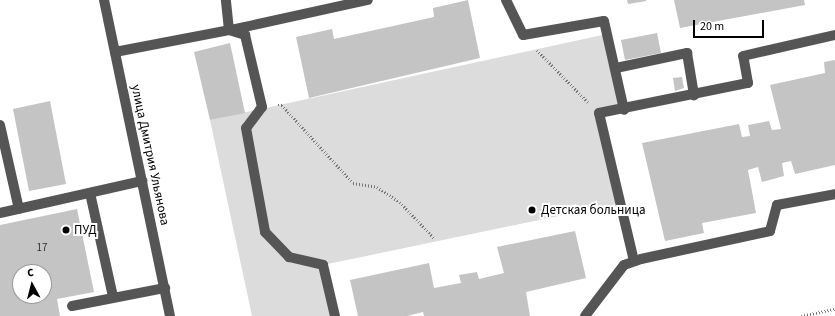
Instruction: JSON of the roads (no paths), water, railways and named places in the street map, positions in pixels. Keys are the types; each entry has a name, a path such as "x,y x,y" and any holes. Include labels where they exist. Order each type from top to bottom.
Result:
{"street":[{"name":"улица Дмитрия Ульянова","path":"104,0 170,316"},
{"path":"226,0 229,30"},
{"path":"115,52 229,30 368,0"},
{"path":"506,0 523,35 604,21 616,68 624,110"},
{"path":"229,30 245,35 262,107 246,128 265,232 289,257 323,265 335,316"},
{"path":"634,261 599,113 624,110 748,83 743,56 835,35"},
{"path":"616,68 687,53 694,95"},
{"path":"0,124 19,209"},
{"path":"0,213 142,181"},
{"path":"90,193 112,297"},
{"path":"585,316 624,265 634,261 770,231 777,205 835,194"},
{"path":"72,306 112,297 165,288"},
{"path":"162,316 168,305"}],"place":[{"name":"Детская больница","path":"532,210"},
{"name":"ПУД","path":"66,230"}]}
